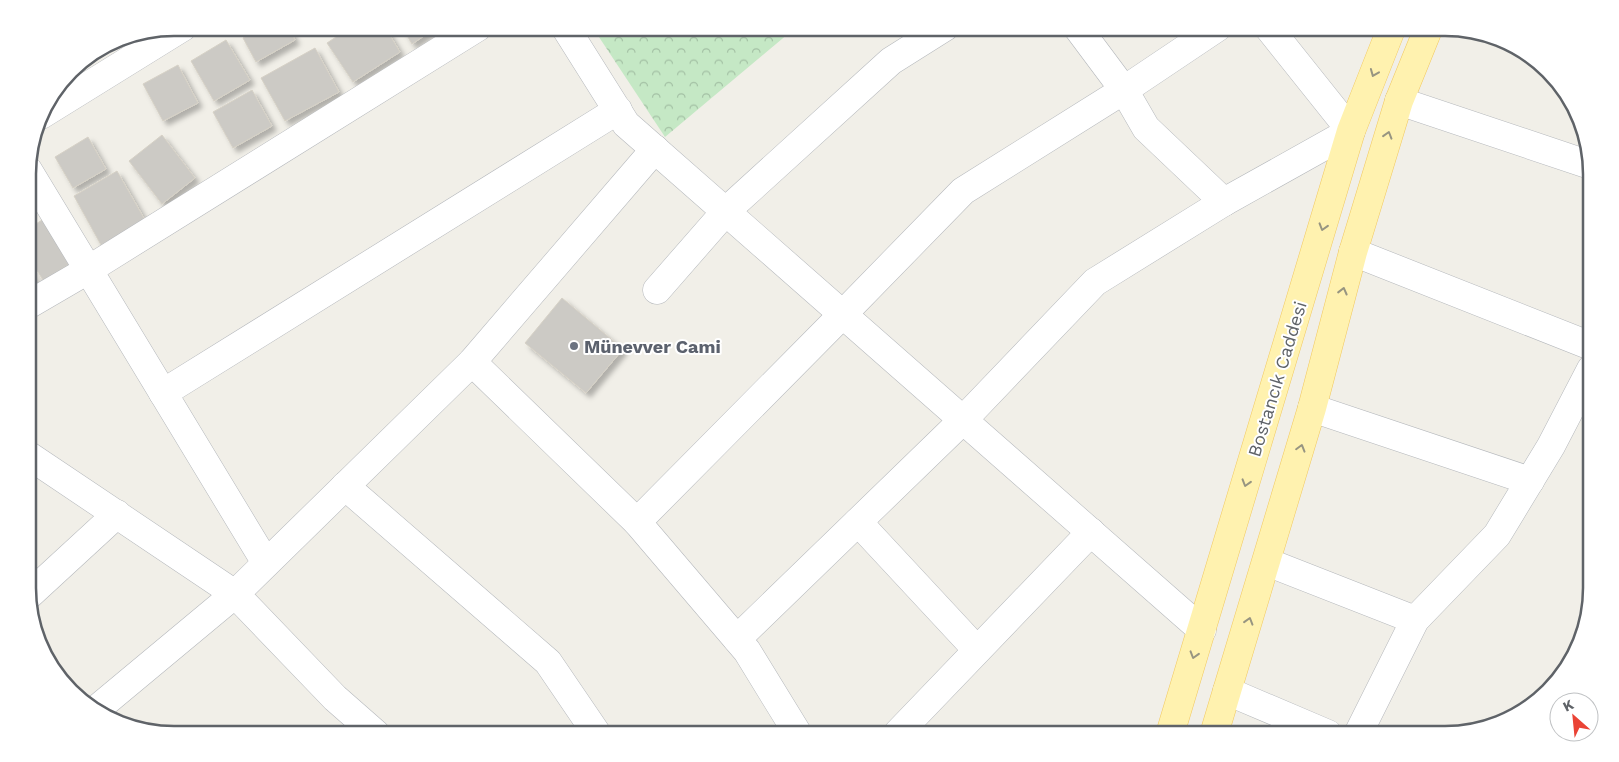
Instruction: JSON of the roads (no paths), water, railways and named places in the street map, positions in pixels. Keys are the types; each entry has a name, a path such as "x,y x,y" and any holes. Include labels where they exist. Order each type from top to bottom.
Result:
{"main road":[{"name":"Bostancık Caddesi","path":"1173,725 1351,131 1389,36"},
{"path":"1217,725 1312,408 1353,252 1398,101 1425,36"}],"street":[{"path":"53,108 171,36"},
{"path":"37,300 465,36"},
{"path":"570,36 626,124 1202,630"},
{"path":"657,290 726,211 892,61 933,36"},
{"path":"1083,36 1124,90 1146,128 1224,202"},
{"path":"637,522 963,191 1206,36"},
{"path":"737,639 964,420 1095,282 1224,202 1351,131 1274,36"},
{"path":"1398,101 1582,162"},
{"path":"163,393 618,110"},
{"path":"102,705 235,594 472,362 655,149"},
{"path":"37,185 266,563"},
{"path":"1353,252 1583,343"},
{"path":"472,362 637,522 747,651 793,726"},
{"path":"1362,725 1415,620 1497,535 1551,446 1583,384"},
{"path":"1312,408 1530,481"},
{"path":"36,460 235,594 335,698 367,726"},
{"path":"345,486 548,662 592,726"},
{"path":"36,589 118,514"},
{"path":"858,522 977,650"},
{"path":"905,725 1091,532"},
{"path":"1267,562 1415,620"},
{"path":"1228,690 1308,725"}],"place":[{"name":"Münevver Cami","path":"574,346"}]}
